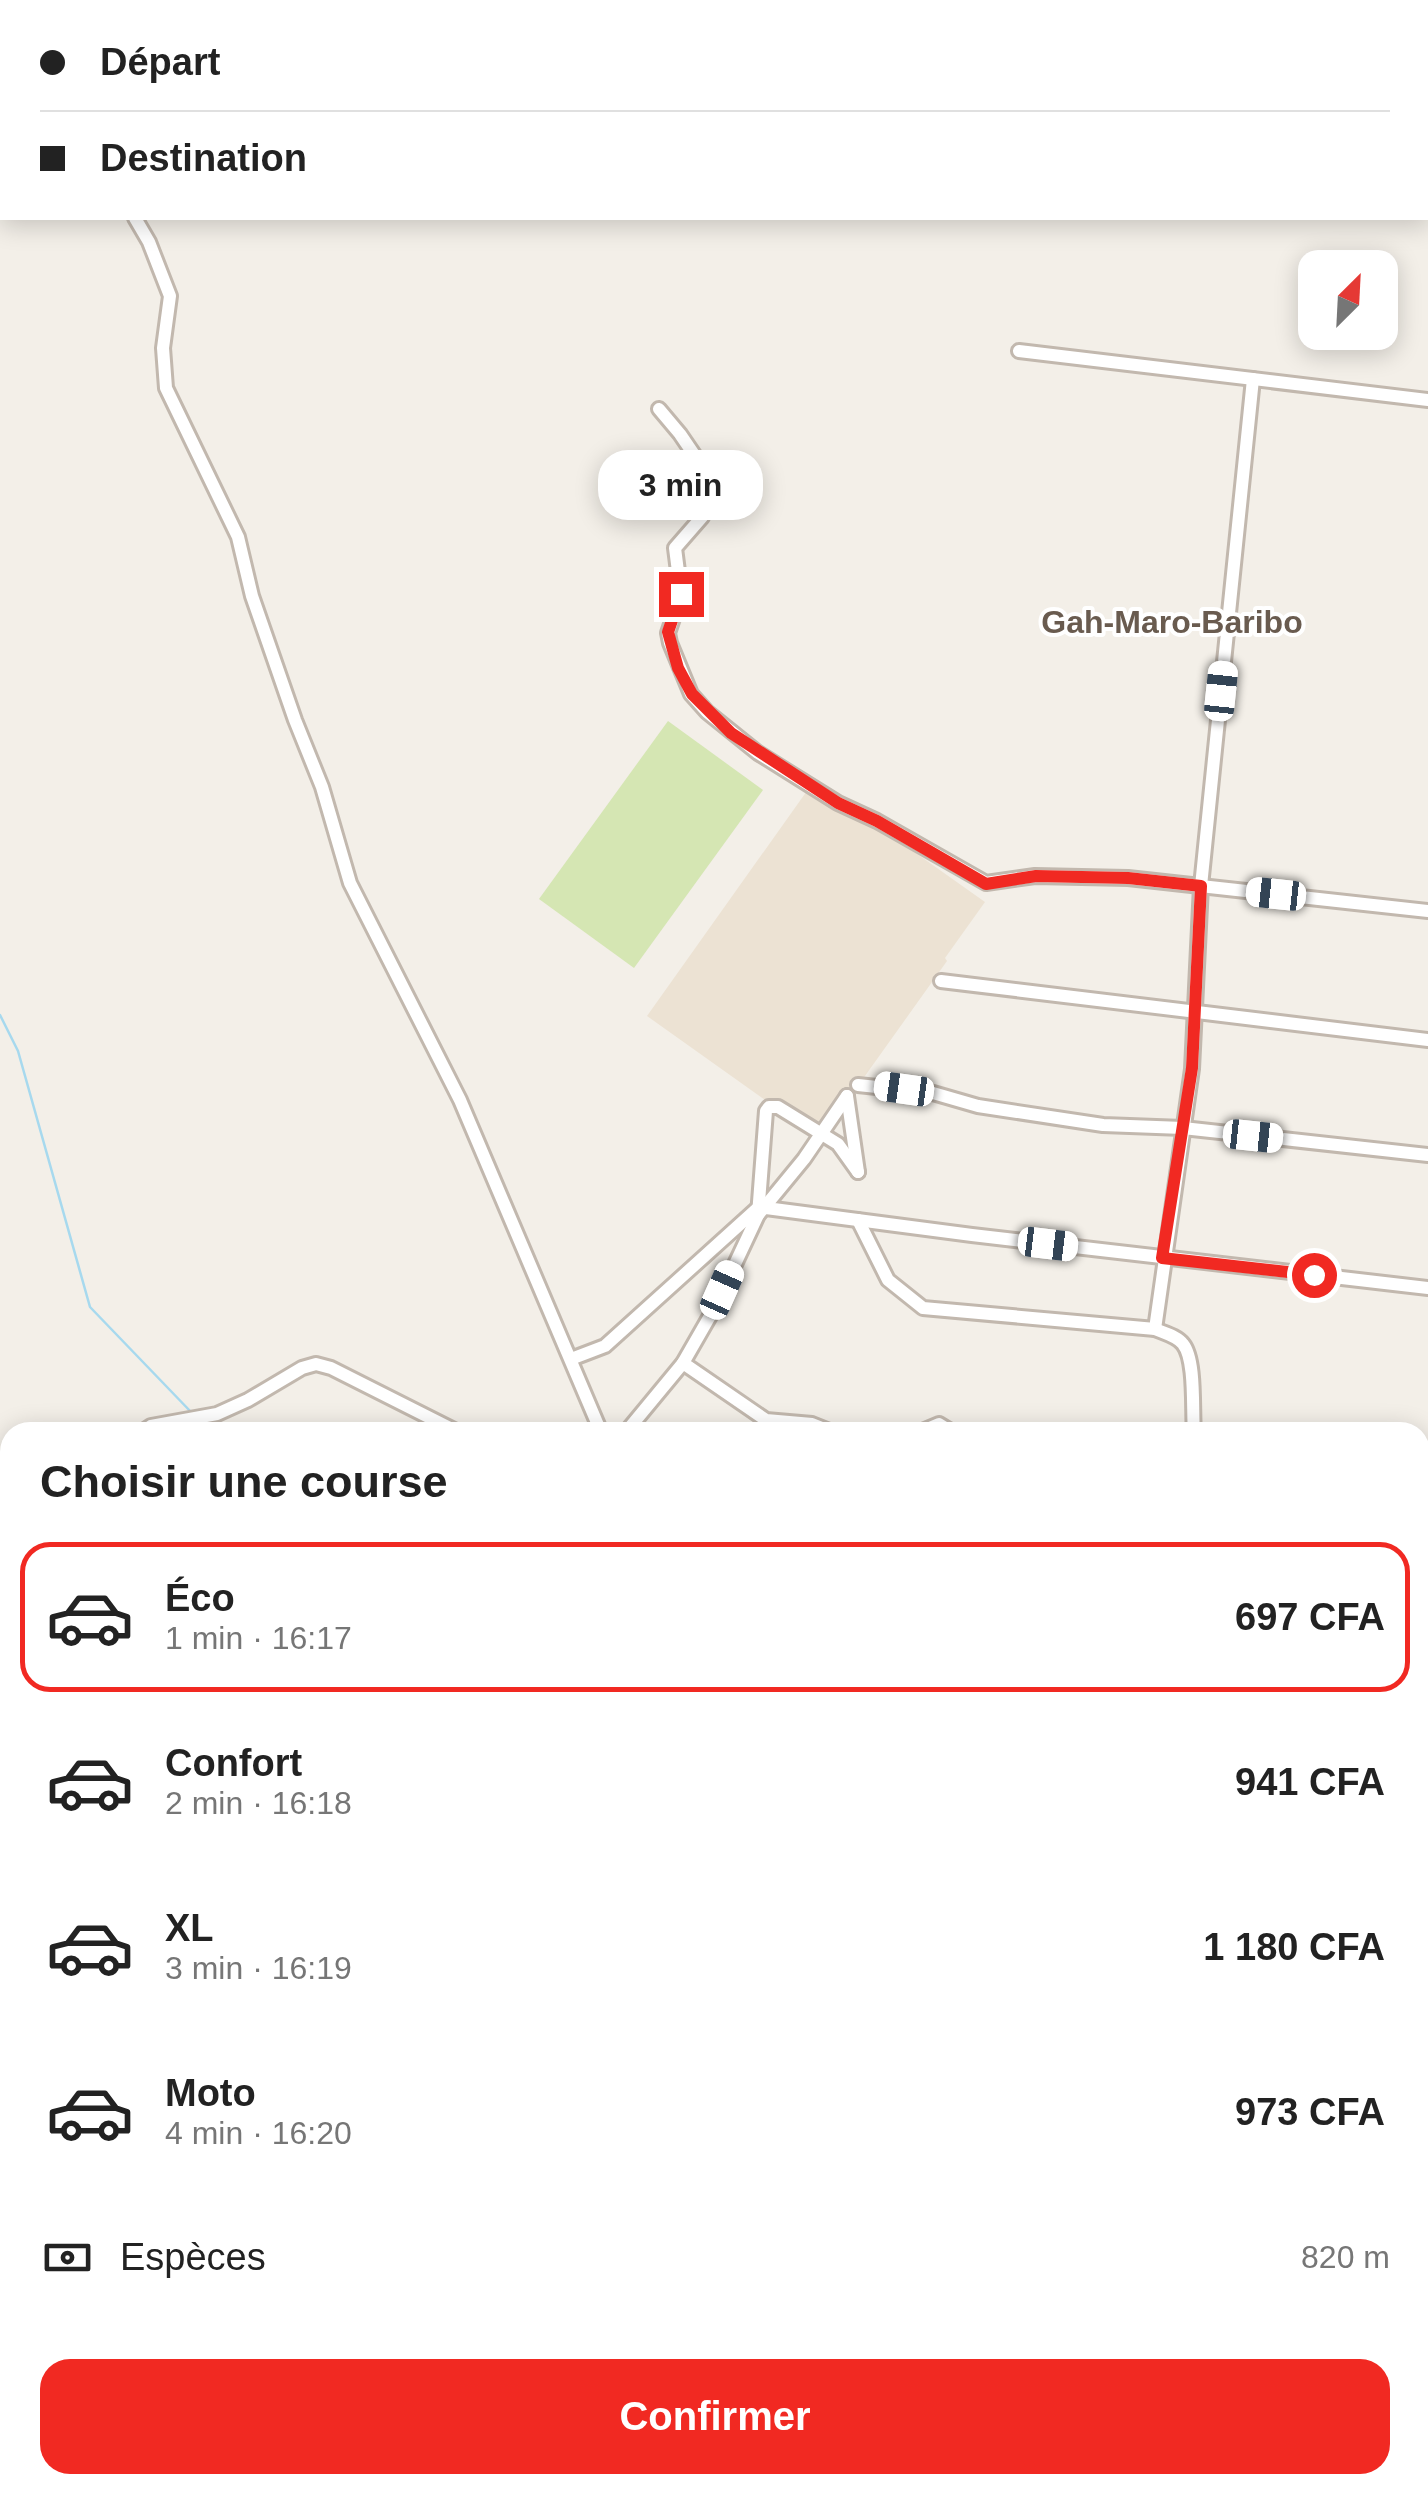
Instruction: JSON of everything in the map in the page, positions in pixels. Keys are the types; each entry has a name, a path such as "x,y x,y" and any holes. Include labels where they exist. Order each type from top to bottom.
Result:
{"street":[{"path":"136,220 170,296 164,348 166,388 238,538 252,596 294,720 322,787 350,884 460,1100 597,1422"},
{"path":"1019,351 1428,400"},
{"path":"1155,1329 1196,1012 1201,886 1253,379"},
{"path":"659,409 712,482 711,500 702,517 675,548 681,594 668,632 692,694 731,733 838,803 986,884 1036,876 1128,878 1428,910"},
{"path":"941,981 1428,1040"},
{"path":"858,1084 934,1092 978,1106 1103,1125 1183,1128 1428,1155"},
{"path":"572,1359 605,1346 761,1210 820,1134 847,1096 858,1172 838,1144 820,1134 778,1107 766,1111 761,1210 714,1309 683,1363 634,1422"},
{"path":"761,1210 1428,1288"},
{"path":"858,1220 888,1280 923,1308 1155,1329 1185,1346 1190,1360 1193,1422"},
{"path":"683,1363 766,1420 789,1422"},
{"path":"172,1422 217,1414 316,1364 332,1368 438,1422"}],"shaded area":[{"path":"814,781 985,902 820,1139 647,1016"}],"green space":[{"path":"668,721 763,790 634,968 539,899"}],"waterway":[{"path":"0,1015 18,1051 90,1307 192,1413"}],"district":[{"name":"Gah-Maro-Baribo","path":"1172,622"}],"route":[{"path":"681,594 668,632 678,668 692,694 731,733 838,803 956,864 986,884 1036,876 1128,878 1201,886 1192,1068 1162,1258 1314,1275"}]}
